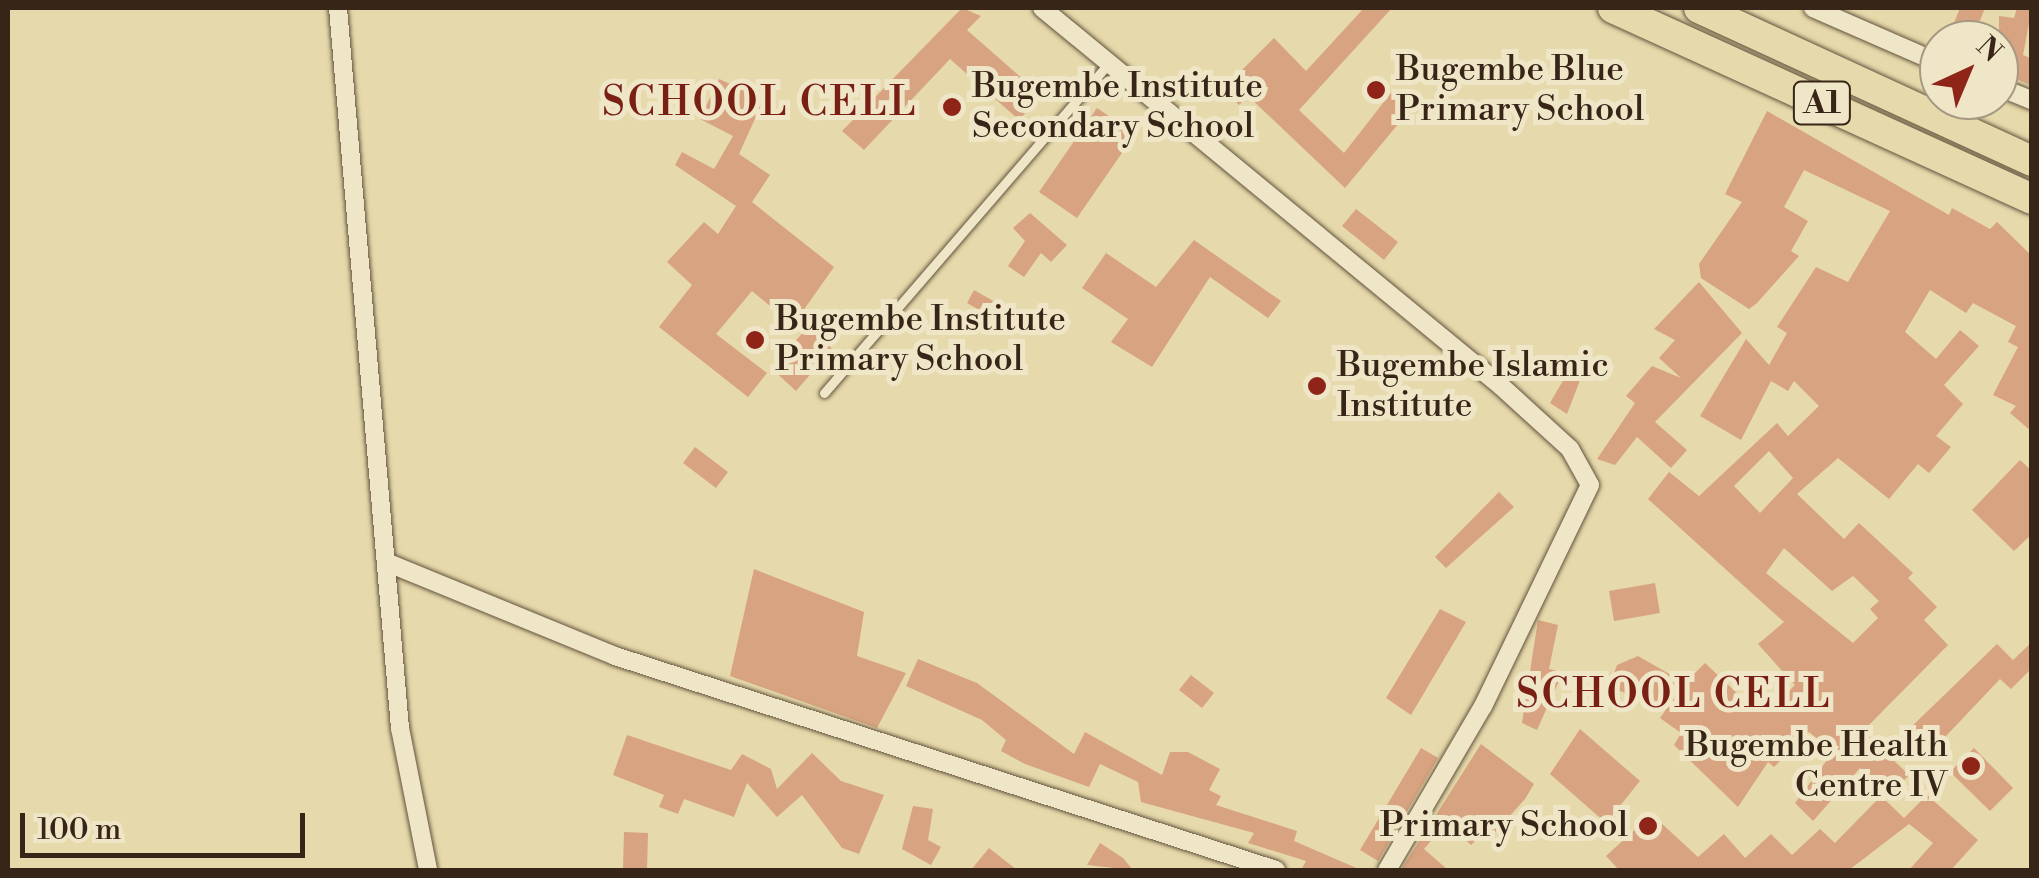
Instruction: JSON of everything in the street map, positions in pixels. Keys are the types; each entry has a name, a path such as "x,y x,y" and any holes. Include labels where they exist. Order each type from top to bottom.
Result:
{"highway":[{"name":"A1","path":"1613,8 2032,199"},
{"name":"A1","path":"1699,8 1744,17 2032,161"}],"street":[{"path":"338,8 400,728 428,870"},
{"path":"1042,8 1112,60 1501,386 1570,449 1590,485 1483,706 1387,870"},
{"path":"1813,8 1919,54"},
{"path":"386,562 615,656 1276,870"}],"lane":[{"path":"824,393 1112,60"}],"building":[{"path":"962,8 981,16 967,30 1041,95 1019,120 950,59 864,150 842,131"},
{"path":"1364,8 1392,8 1299,110 1344,153 1394,89 1414,105 1345,188 1248,96 1239,105 1223,89 1274,38 1306,71"},
{"path":"1960,8 1985,8 1980,20 1955,20"},
{"path":"2017,8 2032,8 2023,55 2032,59 2032,86 2019,80 2019,20 1999,20 1999,16 2014,18"},
{"path":"719,79 764,99 739,154 770,175 752,202 834,267 793,325 752,291 716,334 767,373 748,397 659,327 692,285 667,262 704,222 718,234 736,206 675,165 682,152 714,169 733,136 700,119"},
{"path":"1097,108 1135,134 1077,218 1039,192"},
{"path":"1767,111 1949,215 1952,208 1990,229 1997,222 2032,256 2032,432 2010,413 2016,406 1993,395 2018,347 2008,342 2016,326 1973,303 1966,313 1930,290 1905,332 1936,359 1960,330 1979,346 1944,385 1963,404 1936,436 1951,447 1929,473 1918,464 1889,499 1838,458 1797,494 1844,539 1859,523 1913,573 1908,578 1937,607 1924,620 1948,645 1863,731 1909,775 1889,796 1860,768 1813,821 1795,803 1833,752 1809,732 1774,767 1768,762 1738,807 1674,745 1681,733 1660,718 1667,708 1609,687 1617,665 1638,656 1685,683 1705,663 1741,697 1753,684 1774,706 1795,685 1758,644 1784,622 1648,499 1669,472 1699,496 1777,423 1788,436 1819,406 1794,381 1788,391 1771,381 1741,440 1700,416 1746,339 1769,365 1787,333 1777,327 1816,267 1848,282 1890,211 1804,170 1784,207 1808,221 1791,251 1799,256 1749,309 1701,278 1699,264 1742,202 1725,194","holes":["1769,451 1793,478 1760,513 1734,486","1784,548 1832,591 1853,576 1879,601 1870,609 1878,618 1853,643 1766,573"]},
{"path":"1356,209 1398,242 1384,260 1342,226"},
{"path":"1030,213 1067,245 1051,262 1041,253 1024,277 1008,266 1025,241 1013,228"},
{"path":"1194,240 1281,301 1268,318 1210,277 1152,367 1111,342 1128,319 1082,288 1106,253 1156,287"},
{"path":"1699,282 1742,333 1655,422 1687,450 1671,468 1637,437 1615,465 1597,459 1635,403 1626,396 1652,366 1681,378 1659,358 1675,340 1654,329"},
{"path":"974,290 1009,310 1002,323 967,303"},
{"path":"808,327 832,349 796,391 771,368"},
{"path":"1568,372 1580,380 1567,414 1550,403"},
{"path":"695,447 728,472 716,488 683,463"},
{"path":"2020,460 2032,471 2032,534 2014,551 1972,510"},
{"path":"1499,492 1514,507 1446,568 1435,557"},
{"path":"754,569 864,612 857,656 906,673 877,728 730,676"},
{"path":"1655,583 1660,613 1614,621 1609,591"},
{"path":"1440,609 1466,622 1411,715 1386,698"},
{"path":"1538,620 1558,625 1549,669 1563,672 1537,730 1522,723"},
{"path":"2032,642 2032,668 2011,689 2000,679 1929,754 1906,732 1997,644 2013,660"},
{"path":"918,659 977,683 1074,754 1085,732 1162,775 1170,752 1188,752 1220,769 1209,790 1221,796 1216,805 1297,831 1294,841 1361,870 1301,870 1306,861 1248,843 1254,833 1141,802 1138,782 1100,764 1089,787 1025,764 1001,751 1006,740 982,720 906,686"},
{"path":"1191,675 1214,693 1202,708 1179,690"},
{"path":"1580,729 1640,781 1606,823 1550,774"},
{"path":"627,735 731,770 742,754 771,769 777,789 812,753 841,781 884,795 859,854 842,848 802,795 777,817 747,783 734,817 684,799 678,814 659,807 664,795 613,775"},
{"path":"1481,744 1534,784 1525,799 1489,839 1483,833 1471,845 1447,822 1424,849 1448,870 1401,870"},
{"path":"1421,748 1438,758 1378,861 1360,850"},
{"path":"1974,748 2013,788 1990,811 1950,772"},
{"path":"1927,795 1978,840 1951,870 1909,870 1933,843 1909,824 1849,870 1619,870 1606,856 1640,825 1649,835 1660,822 1698,857 1724,834 1745,858 1771,834 1792,855 1820,829 1835,843 1881,796 1904,818"},
{"path":"913,806 933,809 928,840 941,847 931,865 902,849"},
{"path":"624,832 648,833 647,870 623,870"},
{"path":"1100,843 1123,858 1133,870 1087,865"},
{"path":"989,848 1017,870 971,870"}],"place":[{"name":"Bugembe Blue Primary School","path":"1376,90"},
{"name":"Bugembe Institute Secondary School","path":"952,107"},
{"name":"Bugembe Institute Primary School","path":"755,340"},
{"name":"Bugembe Islamic Institute","path":"1317,386"},
{"name":"Bugembe Health Centre IV","path":"1971,766"},
{"name":"Primary School","path":"1648,826"}],"district":[{"name":"SCHOOL CELL","path":"760,103"},
{"name":"SCHOOL CELL","path":"1674,695"}]}
